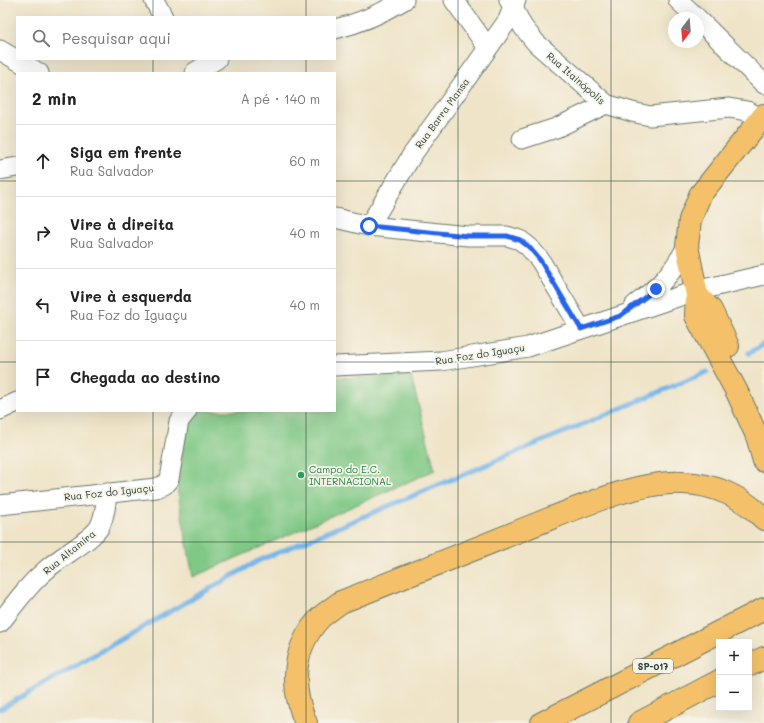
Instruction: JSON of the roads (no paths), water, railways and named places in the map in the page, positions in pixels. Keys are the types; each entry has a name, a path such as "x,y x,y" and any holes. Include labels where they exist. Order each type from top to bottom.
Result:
{"main road":[{"path":"763,116 700,195 690,220 687,246 696,293 696,316 761,438 764,461"},
{"path":"696,293 711,310 764,414"},
{"path":"306,723 299,707 295,683 297,658 310,631 321,617 341,602 595,501 649,486 682,483 712,487 737,498 764,519"},
{"name":"SP-017","path":"542,723 764,609"},
{"path":"752,664 764,658"},
{"path":"639,723 716,683"}],"street":[{"path":"154,0 162,16"},
{"path":"336,29 379,16 404,0"},
{"path":"454,0 488,48"},
{"path":"678,0 690,12"},
{"name":"Rua Barra Mansa","path":"369,226 412,156 508,20 513,3"},
{"name":"Rua Itainópolis","path":"513,3 523,27 536,43 606,104 650,116 729,108 747,111 763,116"},
{"path":"704,26 764,84"},
{"path":"0,50 16,59"},
{"path":"17,60 37,72"},
{"path":"193,68 214,60"},
{"path":"522,140 556,128 606,104"},
{"path":"0,170 16,167"},
{"path":"336,218 369,226 468,236 507,236 520,240 529,247 540,260 581,329"},
{"name":"Rua Foz do Iguaçu","path":"620,316 656,289 670,275 687,246"},
{"name":"Rua Foz do Iguaçu","path":"336,366 441,361 528,347 620,316 696,293 764,275"},
{"path":"0,410 16,402"},
{"name":"Rua Foz do Iguaçu","path":"0,505 156,488 164,484 169,479 179,421 186,412"},
{"name":"Rua Altamira","path":"0,623 46,569 72,551 100,527 105,512 107,493"}],"waterway":[{"path":"749,353 764,344"},
{"path":"0,709 258,561 707,372"}],"place":[{"name":"Campo do E.C. INTERNACIONAL","path":"301,475"}]}
